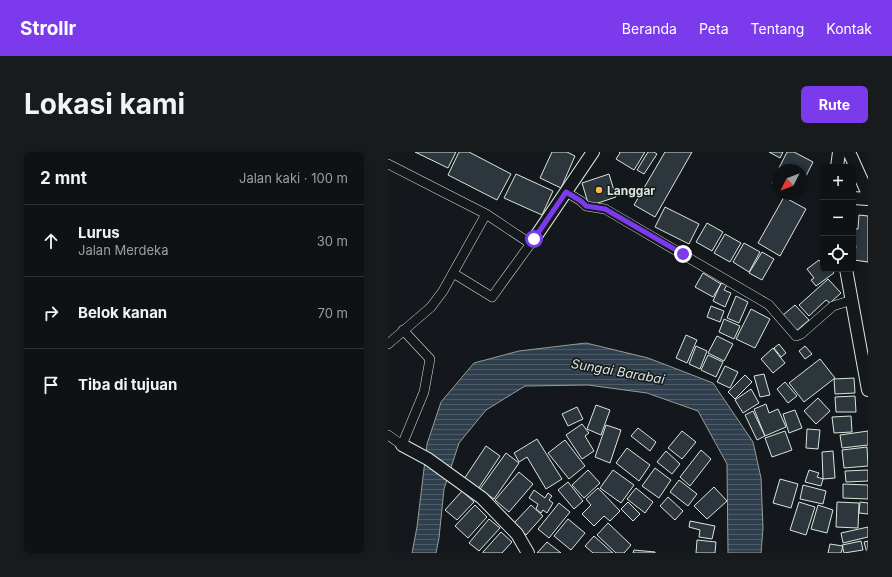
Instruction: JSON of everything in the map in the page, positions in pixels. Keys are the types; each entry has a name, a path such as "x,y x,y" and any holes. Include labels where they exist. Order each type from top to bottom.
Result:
{"street":[{"path":"453,273 492,298 593,152"},
{"path":"838,164 840,152"},
{"path":"849,152 868,194"},
{"path":"388,164 486,214 532,241"},
{"path":"566,192 581,201 586,206 605,209 769,305 796,336 801,334 833,306 852,300"},
{"path":"856,198 868,199"},
{"path":"388,344 431,307 443,291 486,214"},
{"path":"847,272 868,390"},
{"path":"402,445 424,392 430,359 404,330"},
{"path":"388,435 402,445 428,459 482,498 517,534 528,553"}],"water":[{"name":"Sungai Barabai","path":"586,343 648,358 713,383 753,442 761,478 763,528 761,553 728,553 727,464 698,411 647,393 588,385 525,386 486,410 459,443 444,489 436,553 412,553 417,527 427,444 441,402 474,363 519,351"}],"building":[{"path":"415,152 456,152 448,168"},
{"path":"459,152 469,152 511,174 497,200 448,175"},
{"path":"552,152 567,152 575,156 561,188 540,178"},
{"path":"619,152 645,152 634,170 616,159 620,153"},
{"path":"648,152 654,152 657,154 644,174 637,170"},
{"path":"665,152 692,152 655,217 634,205"},
{"path":"769,152 783,152 780,158"},
{"path":"787,152 794,152 813,162 808,172 808,164 781,164"},
{"path":"516,174 553,191 542,215 504,198"},
{"name":"Langgar","path":"609,174 616,197 589,206 582,183"},
{"path":"782,200 790,200 806,209 780,256 758,243"},
{"path":"665,207 699,224 689,244 655,227"},
{"path":"859,215 868,216 868,262 856,260 856,229 858,229"},
{"path":"707,223 723,232 712,251 696,242"},
{"path":"725,234 741,243 730,262 714,253"},
{"path":"744,243 760,252 749,272 733,262"},
{"path":"762,252 774,259 762,280 749,273"},
{"path":"819,260 820,272 834,273 816,286 811,280 814,278 807,269"},
{"path":"703,273 721,284 713,297 695,287"},
{"path":"828,279 841,293 830,303 826,300 809,316 799,305"},
{"path":"721,283 727,285 724,290 731,293 725,307 713,301"},
{"path":"736,296 748,302 739,323 727,318"},
{"path":"795,305 809,320 796,331 783,315"},
{"path":"711,306 724,311 720,322 707,317"},
{"path":"751,309 770,319 755,348 736,339"},
{"path":"724,319 740,326 734,339 719,332"},
{"path":"686,335 697,340 687,363 676,358"},
{"path":"717,336 733,344 724,361 708,353"},
{"path":"779,344 786,353 781,357 774,348"},
{"path":"696,346 707,351 700,369 689,364"},
{"path":"805,346 812,354 805,359 799,351"},
{"path":"773,348 785,363 773,373 761,359"},
{"path":"708,355 723,362 716,377 701,370"},
{"path":"820,359 835,378 804,402 789,383"},
{"path":"725,366 738,372 730,388 717,382"},
{"path":"764,374 770,395 760,397 754,376"},
{"path":"745,375 752,382 735,399 728,392"},
{"path":"854,378 855,393 835,394 834,379"},
{"path":"785,382 797,396 788,403 777,389"},
{"path":"751,389 759,403 743,413 735,400"},
{"path":"855,396 856,412 836,412 835,397"},
{"path":"818,398 830,411 816,424 804,411"},
{"path":"766,404 769,413 778,409 786,427 765,436 754,409"},
{"path":"596,405 610,410 601,435 587,429"},
{"path":"577,407 583,419 568,426 562,414"},
{"path":"795,410 802,428 789,433 783,414"},
{"path":"753,411 765,436 757,440 745,415"},
{"path":"851,416 852,432 834,433 832,417"},
{"path":"582,424 589,433 585,436 594,451 582,459 566,435"},
{"path":"606,425 621,430 610,463 595,457"},
{"path":"638,428 656,442 650,451 631,436"},
{"path":"807,429 820,430 818,449 806,448"},
{"path":"682,431 696,442 682,459 668,448"},
{"path":"785,431 792,450 772,457 765,438"},
{"path":"868,431 868,445 842,448 840,435"},
{"path":"537,439 562,479 546,489 527,457 519,462 514,453"},
{"path":"565,440 585,466 569,479 548,453"},
{"path":"486,446 500,456 478,489 464,479"},
{"path":"867,447 868,466 844,468 842,450"},
{"path":"627,448 650,465 639,481 616,463"},
{"path":"701,450 711,459 690,486 680,477"},
{"path":"666,451 680,464 672,474 657,462"},
{"path":"833,451 835,478 823,479 822,452"},
{"path":"506,453 519,463 494,499 480,489"},
{"path":"655,468 671,480 659,498 642,486"},
{"path":"588,470 600,483 584,498 572,485"},
{"path":"613,470 634,485 621,503 600,488"},
{"path":"809,470 819,473 817,477 823,479 821,486 805,482"},
{"path":"868,470 868,481 846,482 845,471"},
{"path":"519,472 533,484 509,512 495,500"},
{"path":"780,479 798,484 791,508 773,503"},
{"path":"679,480 697,494 688,506 670,492"},
{"path":"568,482 583,501 574,509 558,490"},
{"path":"843,484 868,485 868,499 843,498"},
{"path":"803,485 826,491 823,504 800,499"},
{"path":"714,487 727,501 707,519 694,506"},
{"path":"598,488 620,511 610,521 604,516 594,526 582,514 591,505 586,499"},
{"path":"636,488 653,502 645,513 627,499"},
{"path":"534,490 545,498 548,493 552,496 549,500 553,503 547,513 543,510 541,513 536,509 538,504 529,498"},
{"path":"462,491 474,502 457,520 445,510"},
{"path":"668,497 683,511 675,520 660,506"},
{"path":"628,502 640,514 633,521 621,509"},
{"path":"799,502 815,507 806,535 790,530"},
{"path":"837,502 859,503 858,528 836,527"},
{"path":"860,502 868,503 868,514 859,513"},
{"path":"559,503 570,512 549,538 538,529"},
{"path":"475,505 487,517 468,538 455,526"},
{"path":"531,505 543,516 526,535 514,523"},
{"path":"818,505 833,510 827,533 811,529"},
{"path":"489,519 500,528 479,551 469,543"},
{"path":"568,519 585,533 571,550 554,536"},
{"path":"690,521 715,526 712,539 699,537 700,530 689,527"},
{"path":"608,523 631,545 624,553 616,553 597,535"},
{"path":"868,527 868,537 843,543 841,533"},
{"path":"501,532 512,542 502,553 483,553 483,552"},
{"path":"594,536 613,553 593,553 585,546"},
{"path":"697,540 716,542 715,553 696,553"},
{"path":"861,541 863,550 844,553 842,545"},
{"path":"868,541 868,553 867,553 864,542"},
{"path":"547,542 561,553 537,553"},
{"path":"830,544 843,546 841,553 828,553"},
{"path":"634,550 655,552 655,553 633,553"}],"place":[{"name":"Langgar","path":"599,190"}],"route":[{"path":"534,239 566,192 581,201 586,206 605,209 683,254"}]}
